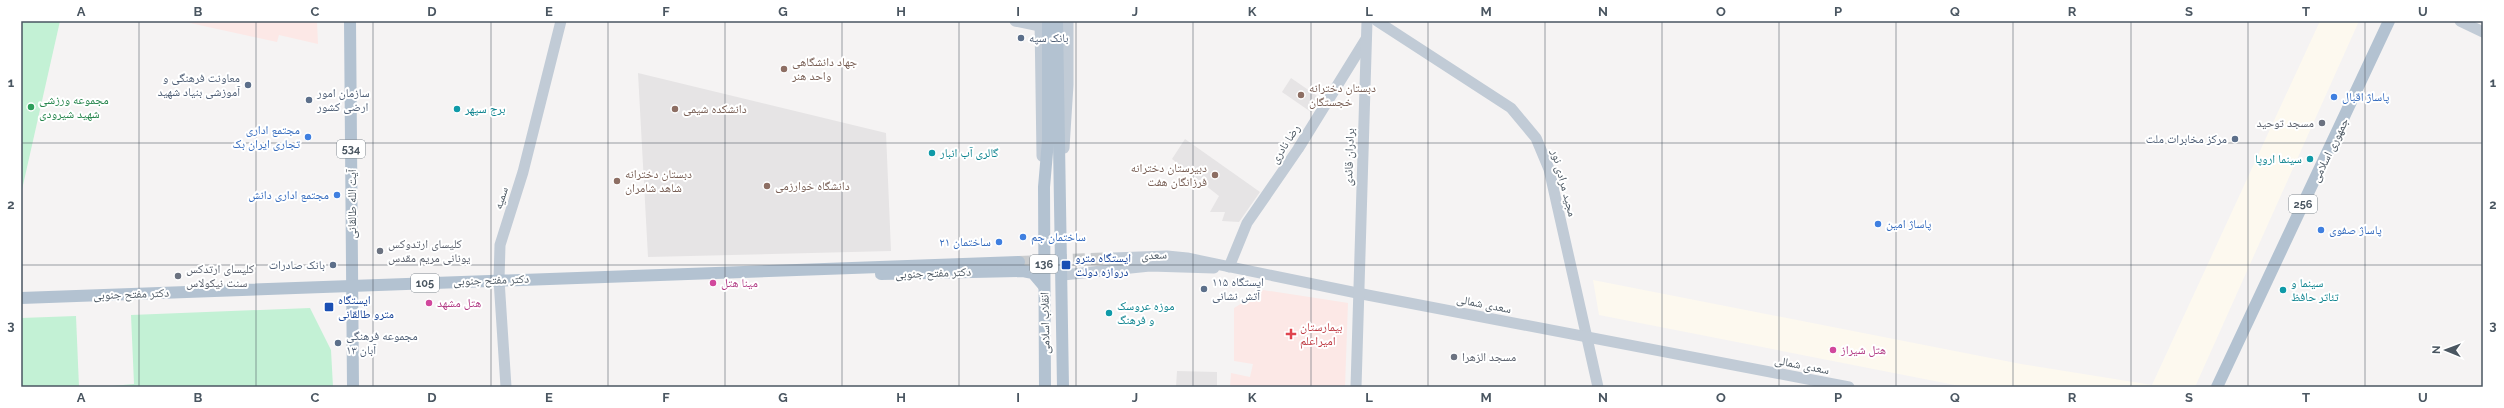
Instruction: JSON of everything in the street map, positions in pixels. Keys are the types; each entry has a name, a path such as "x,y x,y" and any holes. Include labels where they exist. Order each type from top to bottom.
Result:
{"main road":[{"name":"آیت الله طالقانی","path":"350,21 353,387"},
{"name":"سمیه","path":"506,387 499,280 500,245 523,172 561,21"},
{"path":"1015,21 1042,23"},
{"name":"136","path":"1052,40 1057,21"},
{"name":"انقلاب اسلامی","path":"1061,188 1068,85 1068,21"},
{"name":"برادران قائدی","path":"1356,387 1357,293 1367,21"},
{"name":"مجید مرادی نور","path":"1377,21 1511,108 1536,138 1549,169 1598,387"},
{"name":"جمهوری اسلامی","path":"2217,387 2390,21"},
{"path":"2460,21 2483,32"},
{"name":"136","path":"1042,23 1052,40"},
{"name":"انقلاب اسلامی","path":"1042,23 1045,387"},
{"name":"رضا نادری","path":"1229,267 1247,222 1298,149 1367,37"},
{"name":"انقلاب اسلامی","path":"1044,187 1048,141 1052,40"},
{"name":"انقلاب اسلامی","path":"1052,40 1061,188 1063,387"},
{"name":"سعدی شمالی","path":"1114,258 1167,256 1187,258 1357,293 1849,387"},
{"path":"1214,257 1229,267"},
{"name":"دکتر مفتح جنوبی","path":"21,298 1019,262"},
{"name":"سعدی","path":"1063,275 1150,266 1229,267"},
{"name":"دکتر مفتح جنوبی","path":"817,269 843,274 899,275 1023,271 1033,273 1044,286"}],"shaded area":[{"path":"181,21 317,21 318,44 279,35 277,42"},
{"path":"2320,21 2359,21 2195,387 1965,387 1599,315 1593,280 2021,364 2152,385"},
{"name":"دانشگاه خوارزمی","path":"638,73 886,133 891,251 648,257"},
{"name":"دبستان دخترانه خجستگان","path":"1291,78 1320,98 1311,112 1282,92"},
{"name":"دبیرستان دخترانه فرزانگان هفت","path":"1185,139 1260,192 1239,222 1222,221 1225,212 1210,212 1219,196 1172,159"},
{"name":"بیمارستان امیراعلم","path":"1263,290 1348,303 1345,387 1230,387 1231,373 1250,377 1253,364 1234,361 1234,308"},
{"path":"1177,371 1217,372 1217,387 1176,387"}],"green space":[{"name":"مجموعه ورزشی شهید شیرودی","path":"21,21 60,21 21,194"},
{"path":"310,308 331,350 333,387 101,387 134,384 131,315"},
{"path":"76,316 79,387 21,387 21,318"}],"tunnel":[{"path":"1019,262 1113,258"}],"place":[{"name":"بانک سپه","path":"1021,38"},
{"name":"جهاد دانشگاهی واحد هنر","path":"784,69"},
{"name":"معاونت فرهنگی و آموزشی بنیاد شهید","path":"248,85"},
{"name":"دبستان دخترانه خجستگان","path":"1301,95"},
{"name":"پاساژ اقبال","path":"2334,97"},
{"name":"سازمان امور ارضی کشور","path":"309,100"},
{"name":"مجموعه ورزشی شهید شیرودی","path":"31,107"},
{"name":"برج سپهر","path":"457,109"},
{"name":"دانشکده شیمی","path":"675,109"},
{"name":"مسجد توحید","path":"2322,123"},
{"name":"مجتمع اداری تجاری ایران بک","path":"308,137"},
{"name":"مرکز مخابرات ملت","path":"2235,139"},
{"name":"گالری آب انبار","path":"932,153"},
{"name":"سینما اروپا","path":"2310,159"},
{"name":"دبیرستان دخترانه فرزانگان هفت","path":"1215,175"},
{"name":"دبستان دخترانه شاهد شامران","path":"617,181"},
{"name":"دانشگاه خوارزمی","path":"767,186"},
{"name":"مجتمع اداری دانش","path":"337,195"},
{"name":"پاساژ امین","path":"1878,224"},
{"name":"پاساژ صفوی","path":"2321,230"},
{"name":"ساختمان جم","path":"1023,237"},
{"name":"ساختمان ۲۱","path":"999,242"},
{"name":"کلیسای ارتدوکس یونانی مریم مقدس","path":"380,251"},
{"name":"بانک صادرات","path":"333,265"},
{"name":"ایستگاه مترو دروازه دولت","path":"1066,265"},
{"name":"کلیسای ارتدکس سنت نیکولاس","path":"178,276"},
{"name":"مینا هتل","path":"713,283"},
{"name":"ایستگاه ۱۱۵ آتش نشانی","path":"1204,289"},
{"name":"سینما و تئاتر حافظ","path":"2283,290"},
{"name":"هتل مشهد","path":"429,303"},
{"name":"ایستگاه مترو طالقانی","path":"329,307"},
{"name":"موزه عروسک و فرهنگ","path":"1109,313"},
{"name":"بیمارستان امیراعلم","path":"1291,334"},
{"name":"مجموعه فرهنگی ۱۳ آبان","path":"338,343"},
{"name":"هتل شیراز","path":"1833,350"},
{"name":"مسجد الزهرا","path":"1454,357"}]}
